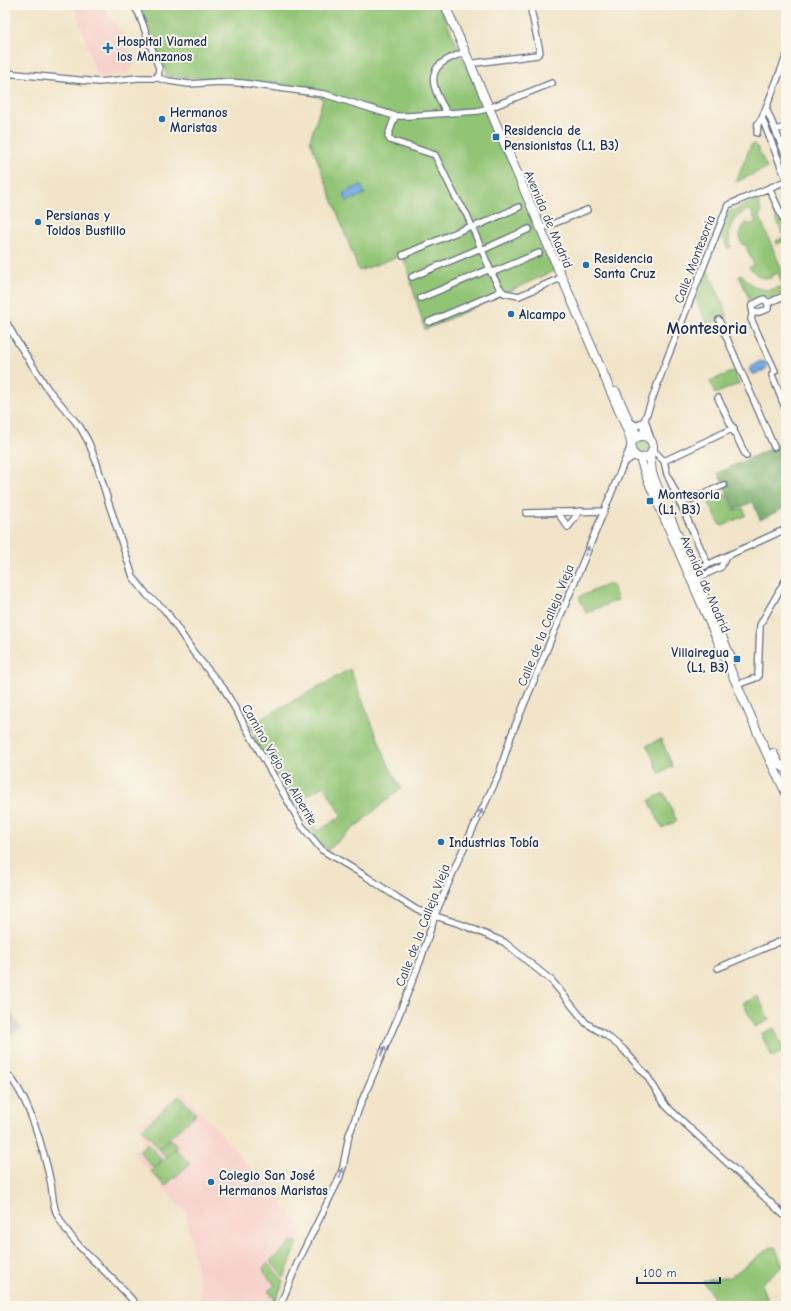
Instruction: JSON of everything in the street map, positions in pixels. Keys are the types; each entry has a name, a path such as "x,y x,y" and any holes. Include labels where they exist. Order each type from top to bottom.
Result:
{"main road":[{"name":"Avenida de Madrid","path":"445,5 545,227 632,429 640,436"},
{"name":"Avenida de Madrid","path":"450,5 562,278 629,434 634,451 767,754 785,790"},
{"path":"640,436 645,436 651,440 652,443 651,452 647,457 634,451 635,438 640,436"},
{"name":"Avenida de Madrid","path":"651,452 651,467 654,479 776,760 786,769"},
{"path":"785,790 783,780 786,774"}],"street":[{"path":"134,5 139,14 159,68 158,78"},
{"path":"475,63 537,55 540,52 530,5"},
{"path":"447,114 434,87 434,76 436,70 442,63 465,52"},
{"path":"757,133 758,123 762,118 786,57"},
{"path":"5,74 100,82 138,78 158,78 189,84 219,82 242,83 324,94 395,116 478,111 552,82"},
{"path":"766,108 786,156"},
{"path":"395,116 388,136 390,140 435,155 472,227 490,271 502,291 519,296 562,278"},
{"path":"762,118 786,180"},
{"path":"776,130 786,127"},
{"name":"Calle Montesoria","path":"640,436 663,369 728,205 780,184 786,180"},
{"path":"769,188 786,225"},
{"path":"402,255 519,207"},
{"path":"545,227 587,210"},
{"path":"412,277 529,229"},
{"path":"421,298 539,253"},
{"path":"429,322 502,291"},
{"path":"768,303 786,295"},
{"path":"768,303 764,299 754,303 751,307 753,311 751,319 786,409"},
{"path":"753,311 756,313 768,308 768,303"},
{"name":"Camino Viejo de Alberite","path":"5,320 47,388 88,440 133,577 148,596 170,617 194,653 224,689 302,826 322,850 367,877 417,910 463,925 504,942 552,981 586,1023 607,1036 622,1049 647,1076 666,1106 786,1217"},
{"path":"720,320 774,447"},
{"path":"718,398 730,425 734,428 746,456"},
{"path":"628,420 637,426 645,420 646,428 651,440"},
{"path":"664,461 734,428"},
{"name":"Calle de la Calleja Vieja","path":"280,1306 297,1264 339,1179 350,1135 361,1103 404,1002 421,959 435,916 460,856 499,774 514,730 624,463 634,451"},
{"path":"651,452 664,461 667,474 708,564"},
{"path":"680,504 724,485"},
{"path":"526,513 604,511"},
{"path":"557,512 568,527 580,512"},
{"path":"696,575 708,564 786,528"},
{"path":"696,575 721,567 726,557"},
{"path":"742,684 758,677 760,625 786,579"},
{"path":"718,968 786,939"},
{"path":"5,1072 17,1088 27,1106 37,1131 52,1185 53,1203 57,1214 80,1245 137,1306"}],"shaded area":[{"name":"Hospital Viamed los Manzanos","path":"74,5 104,5 108,14 122,33 135,63 129,72 97,77"},
{"path":"5,1006 22,1028 5,1039"},
{"name":"Colegio San José Hermanos Maristas","path":"184,1092 304,1229 273,1306 199,1306 200,1288 186,1213 132,1152 145,1143 138,1124"}],"green space":[{"path":"146,5 439,5 558,269 425,330 403,255 359,271 310,140 323,99 287,84 167,76 142,9"},
{"path":"754,144 758,148 767,168 736,182 751,145"},
{"path":"770,195 786,227 786,240 777,244 776,241 784,237 767,197 758,201 762,213 759,215 784,275 786,274 786,292 770,298 765,297 752,302 750,301 739,275 742,274 751,284 760,289 771,289 783,286 778,273 771,276 771,278 763,278 749,267 754,265 745,244 742,245 740,236 741,230 747,222 749,225 756,222 750,209 735,219 730,228 729,234 731,247 727,248 721,234 729,212"},
{"path":"708,270 728,316 707,325 696,299"},
{"path":"734,371 739,384 715,394 710,381"},
{"path":"639,440 645,440 649,444 649,450 645,454 639,454 635,450 635,444"},
{"path":"786,441 786,507 760,520 753,502 735,509 718,473"},
{"path":"726,493 734,511 743,508 746,515 723,526 720,525 709,503 711,502 711,499"},
{"path":"611,583 618,600 586,613 579,597"},
{"path":"350,669 389,766 401,788 328,850 320,844 307,822 311,820 318,831 342,816 324,786 296,802 293,799 291,800 254,739 255,734 250,725"},
{"path":"661,739 673,767 659,773 647,745"},
{"path":"664,793 677,821 662,828 649,800"},
{"path":"758,996 769,1020 755,1027 743,1003"},
{"path":"774,1028 784,1051 772,1057 761,1034"},
{"path":"179,1096 196,1114 159,1148 142,1129"},
{"path":"171,1139 178,1146 166,1157 159,1149"},
{"path":"148,1143 162,1160 153,1168 139,1151"},
{"path":"176,1149 190,1164 165,1186 151,1171"},
{"path":"292,1241 298,1243 284,1278 270,1261"},
{"path":"771,1247 775,1247 783,1266 761,1284 770,1306 719,1306 703,1281 730,1277"},
{"path":"267,1263 284,1281 273,1306 266,1306 275,1299 268,1291 275,1285 264,1272 263,1268"}],"water":[{"path":"361,185 365,194 347,202 343,193"},
{"path":"760,361 766,362 767,368 764,371 752,374 749,370 751,366"}],"place":[{"name":"Hospital Viamed los Manzanos","path":"108,48"},
{"name":"Hermanos Maristas","path":"162,119"},
{"name":"Residencia de Pensionistas (L1, B3)","path":"496,137"},
{"name":"Persianas y Toldos Bustillo","path":"38,222"},
{"name":"Residencia Santa Cruz","path":"586,265"},
{"name":"Alcampo","path":"511,314"},
{"name":"Montesoria (L1, B3)","path":"650,501"},
{"name":"Villairegua (L1, B3)","path":"737,659"},
{"name":"Industrias Tobía","path":"441,842"},
{"name":"Colegio San José Hermanos Maristas","path":"211,1182"}],"district":[{"name":"Montesoria","path":"707,328"}]}
